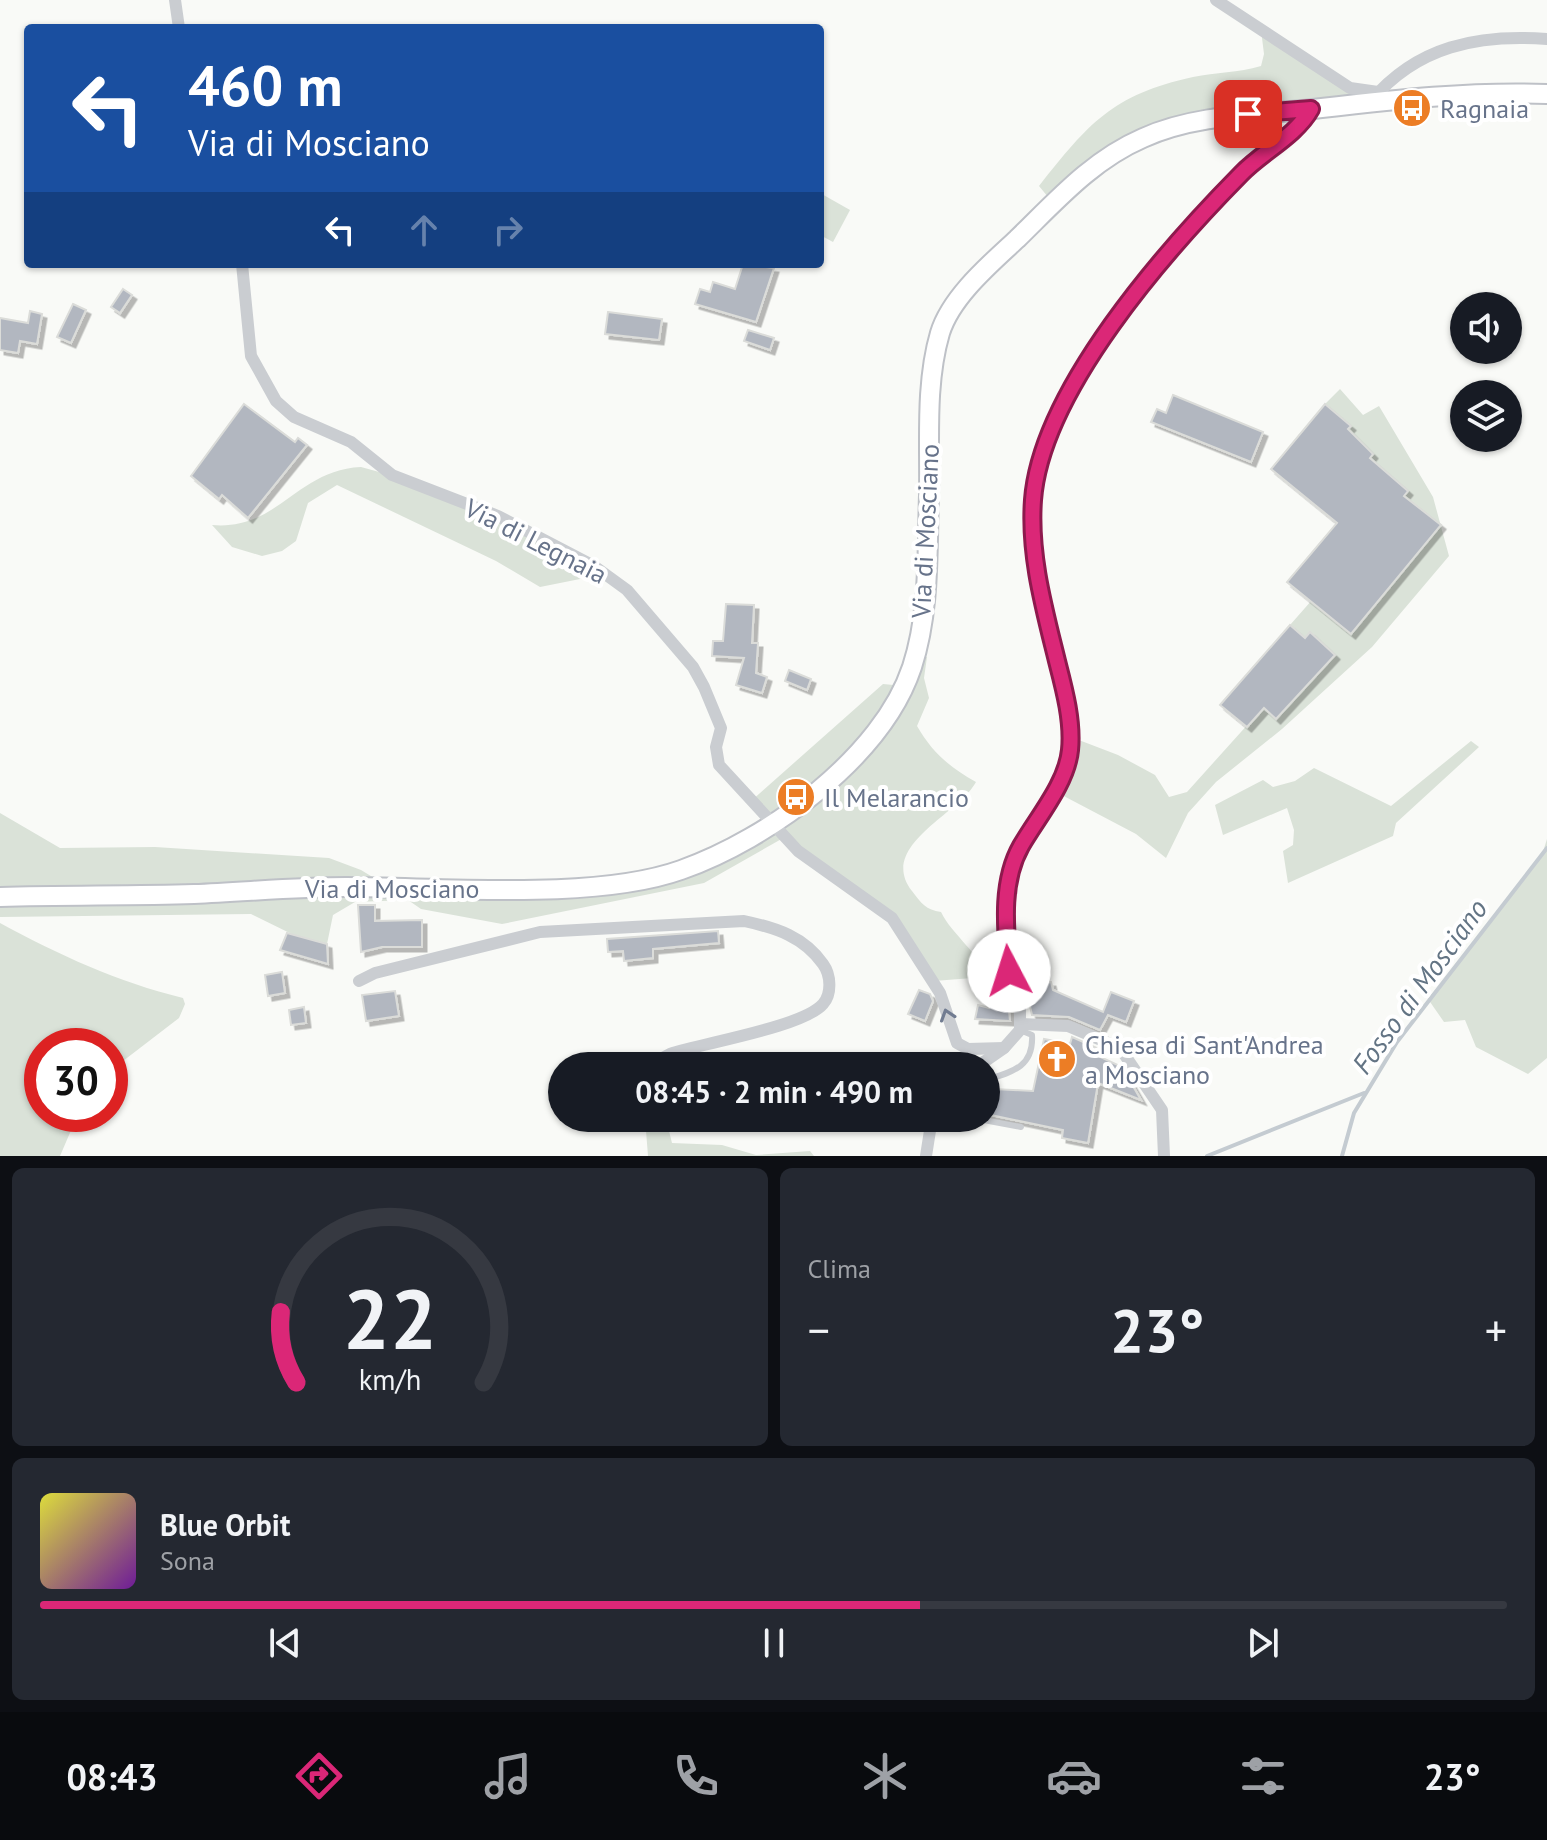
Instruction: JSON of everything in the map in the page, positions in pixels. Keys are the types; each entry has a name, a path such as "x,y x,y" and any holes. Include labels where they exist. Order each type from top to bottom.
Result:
{"main road":[{"name":"Via di Mosciano","path":"0,897 319,887 546,888 611,884 680,871 772,823 868,744 900,694 912,667 926,591 932,367 941,329 959,300 1016,239 1086,172 1111,154 1147,136 1202,121 1311,109 1374,96 1489,92 1547,94"}],"street":[{"path":"175,0 178,24"},
{"path":"1216,0 1350,88 1374,96 1404,68 1464,42 1502,36 1547,39"},
{"path":"998,1052 1020,1027 1009,971 1004,918 1012,870 1070,755 1071,737 1062,681 1039,584 1033,535 1037,467 1048,430 1065,396 1177,240 1262,152 1305,121 1311,109"},
{"name":"Via di Legnaia","path":"242,268 251,356 276,401 294,417 351,442 392,475 498,516 594,566 627,590 693,667 721,728 716,747 719,765 798,851 892,918 940,993 957,1043 968,1049 1004,1048"},
{"path":"359,981 375,973 540,932 744,921 776,928 811,947 828,970 830,990 822,1005 798,1019 677,1052"},
{"path":"1020,1027 1068,1026 1120,1048 1162,1110 1164,1156"},
{"path":"926,1156 930,1132"}],"lane":[{"path":"1000,1076 1021,1069 1026,1063 1032,1035 1020,1027"},
{"path":"1000,1123 1021,1127"}],"shaded area":[{"path":"1261,30 1350,87 1378,92 1147,136 1053,203 1039,186 1088,129 1122,103 1165,84 1261,66 1264,54"},
{"path":"824,195 850,210 833,242 824,237"},
{"path":"1340,389 1363,415 1379,406 1433,497 1441,526 1449,556 1372,647 1282,729 1216,782 1188,813 1166,858 1136,834 1058,793 1078,755 1071,737 1118,755 1155,775 1169,797 1187,792 1321,643 1310,632 1305,637 1290,625 1408,491 1383,470 1336,524 1333,520 1377,466 1369,459 1373,454 1363,446 1315,506 1311,501 1361,441 1350,432 1300,492 1297,490 1350,426 1325,404","holes":["1410,501 1441,526 1351,634 1321,609"]},
{"path":"361,467 456,499 605,574 540,587 496,561 337,485 308,503 296,541 282,551 262,556 232,547 212,525 254,519 320,478"},
{"path":"915,652 927,657 924,678 929,698 917,726 942,758 976,782 912,845 905,860 904,875 921,902 931,910 941,912 973,953 985,977 934,981 892,918 785,837 704,883 502,924 421,909 408,900 355,902 333,915 327,944 306,941 251,914 0,917 0,813 60,848 155,847 329,858 361,870 389,887 546,888 680,871 771,824 751,801 883,684 904,686"},
{"path":"1471,741 1479,747 1396,823 1393,836 1288,883 1283,851 1293,845 1294,830 1287,808 1223,835 1215,805 1263,780 1273,787 1295,781 1314,768 1391,806"},
{"path":"1547,839 1547,1058 1528,1074 1476,1047 1465,1020 1444,1022 1428,999 1542,855"},
{"path":"0,923 89,966 183,998 185,1004 179,1018 128,1057 128,1028 24,1028 24,1132 70,1132 60,1156 0,1156"},
{"path":"646,1132 669,1132 672,1143 722,1145 756,1155 810,1151 814,1156 648,1156"}],"building":[{"path":"742,268 774,268 756,322 695,304 700,289 710,292 713,282 735,289"},
{"path":"123,289 132,295 120,313 111,307"},
{"path":"73,304 86,310 71,343 57,337"},
{"path":"30,311 42,314 37,344 20,341 18,353 0,350 0,318 28,323"},
{"path":"608,312 662,319 659,340 605,334"},
{"path":"748,330 774,338 770,350 744,341"},
{"path":"1173,395 1263,432 1251,462 1151,422 1157,409 1166,413"},
{"path":"244,404 295,442 298,438 307,445 248,518 222,495 219,499 191,476"},
{"path":"1325,404 1351,426 1348,429 1373,454 1370,458 1408,491 1404,496 1441,525 1351,634 1287,582 1337,523 1271,469"},
{"path":"726,604 754,605 752,643 758,643 756,673 767,677 762,693 736,685 744,658 712,656 713,641 723,641"},
{"path":"1290,625 1305,638 1310,632 1335,655 1276,719 1264,708 1247,727 1220,705"},
{"path":"789,670 811,679 807,690 785,681"},
{"path":"358,905 375,905 375,921 422,920 422,947 382,947 361,952"},
{"path":"718,931 719,943 653,949 653,958 624,961 623,951 608,952 607,939"},
{"path":"287,933 327,944 328,964 280,950"},
{"path":"282,972 285,993 268,996 265,975"},
{"path":"1051,982 1053,990 1103,1012 1111,992 1134,1001 1126,1022 1108,1015 1100,1030 1069,1017 1032,1015 1025,985"},
{"path":"919,990 930,994 933,1001 925,1021 908,1014"},
{"path":"395,991 399,1016 366,1021 362,995"},
{"path":"991,997 1008,1000 1010,1021 975,1019 978,1005 989,1008"},
{"path":"304,1007 306,1023 291,1025 289,1010"},
{"path":"1072,1037 1097,1048 1096,1055 1122,1067 1141,1100 1098,1083 1088,1143 1062,1138 1063,1130 1000,1117 1000,1089 1033,1091 1044,1039 1070,1044"}],"waterway":[{"name":"Fosso di Mosciano","path":"1342,1156 1354,1113 1397,1042 1547,848"},
{"path":"1207,1156 1364,1093"}],"place":[{"name":"Ragnaia","path":"1412,108"},
{"name":"Il Melarancio","path":"796,797"},
{"name":"Chiesa di Sant'Andrea a Mosciano","path":"1057,1059"}],"route":[{"path":"1009,971 1004,918 1012,870 1070,755 1071,737 1062,681 1039,584 1033,535 1037,467 1048,430 1065,396 1177,240 1262,152 1305,121 1311,109 1248,114"}]}
